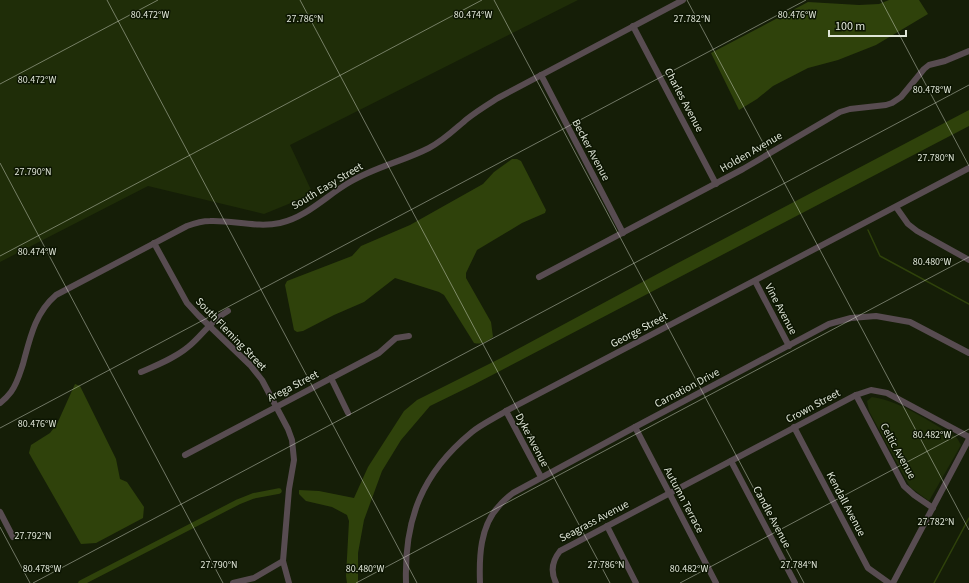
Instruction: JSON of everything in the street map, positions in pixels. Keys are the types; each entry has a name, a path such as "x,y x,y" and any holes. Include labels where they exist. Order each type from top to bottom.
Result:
{"street":[{"name":"South Easy Street","path":"0,403 11,392 18,380 34,326 40,313 47,302 56,295 154,242 187,226 200,222 212,221 267,225 280,223 294,218 313,208 349,182 429,148 484,106 683,0"},
{"name":"Charles Avenue","path":"633,26 716,184"},
{"name":"Holden Avenue","path":"539,277 716,184 840,112 850,109 886,106 892,103 901,97 929,65 945,61 969,51"},
{"name":"Becker Avenue","path":"541,75 623,233"},
{"name":"George Street","path":"406,583 409,528 422,491 442,461 473,432 506,411 969,168"},
{"path":"896,207 908,224 917,231 969,260"},
{"name":"South Fleming Street","path":"154,242 187,303 250,365 262,380 292,440 294,460 289,489 284,561 289,583"},
{"name":"Vine Avenue","path":"755,281 789,346"},
{"path":"141,372 176,355 188,347 217,317 228,312"},
{"name":"Carnation Drive","path":"480,583 479,561 485,528 498,506 513,493 829,324 851,318 876,316 910,322 969,353"},
{"name":"Arega Street","path":"185,454 379,353 396,338 409,336"},
{"path":"331,378 348,413"},
{"name":"Crown Street","path":"669,493 856,395 871,390 887,393 969,438"},
{"name":"Celtic Avenue","path":"856,395 904,486 914,496 933,508"},
{"name":"Dyke Avenue","path":"506,411 541,477"},
{"name":"Autumn Terrace","path":"635,427 716,583"},
{"name":"Kendall Avenue","path":"794,427 868,568 889,583"},
{"path":"893,583 969,438"},
{"name":"Candle Avenue","path":"731,461 795,583"},
{"name":"Seagrass Avenue","path":"556,583 552,568 554,558 560,551 669,493"},
{"path":"0,512 14,537"},
{"path":"607,526 636,583"},
{"path":"233,583 254,578 284,561"}],"shaded area":[{"path":"0,0 578,0 290,145 313,194 264,214 148,186 0,262"},
{"path":"889,0 919,0 928,14 876,45 838,60 808,68 773,86 757,99 739,110 711,53 808,2 859,5 879,4"},
{"path":"969,110 969,126 430,406 401,440 382,471 364,520 358,553 358,583 347,583 346,576 349,521 347,515 332,507 306,501 299,494 299,490 319,491 354,498 368,467 404,411 417,400 501,358"},
{"path":"512,159 521,161 546,210 545,213 522,223 477,250 466,273 466,278 491,322 493,337 482,343 474,343 444,295 395,278 364,302 303,331 297,332 294,330 285,285 287,281 352,256 361,246 410,225 483,184 494,172"},
{"path":"75,384 80,386 116,459 120,479 127,482 144,507 143,518 96,543 81,544 29,453 31,445 50,433 57,424"},
{"path":"872,397 894,403 916,413 957,438 961,445 929,501 910,487 869,411 867,401"}],"waterway":[{"path":"868,230 880,256 969,304"},
{"path":"81,583 238,502 253,496 279,491"},
{"path":"934,583 969,518"}]}
